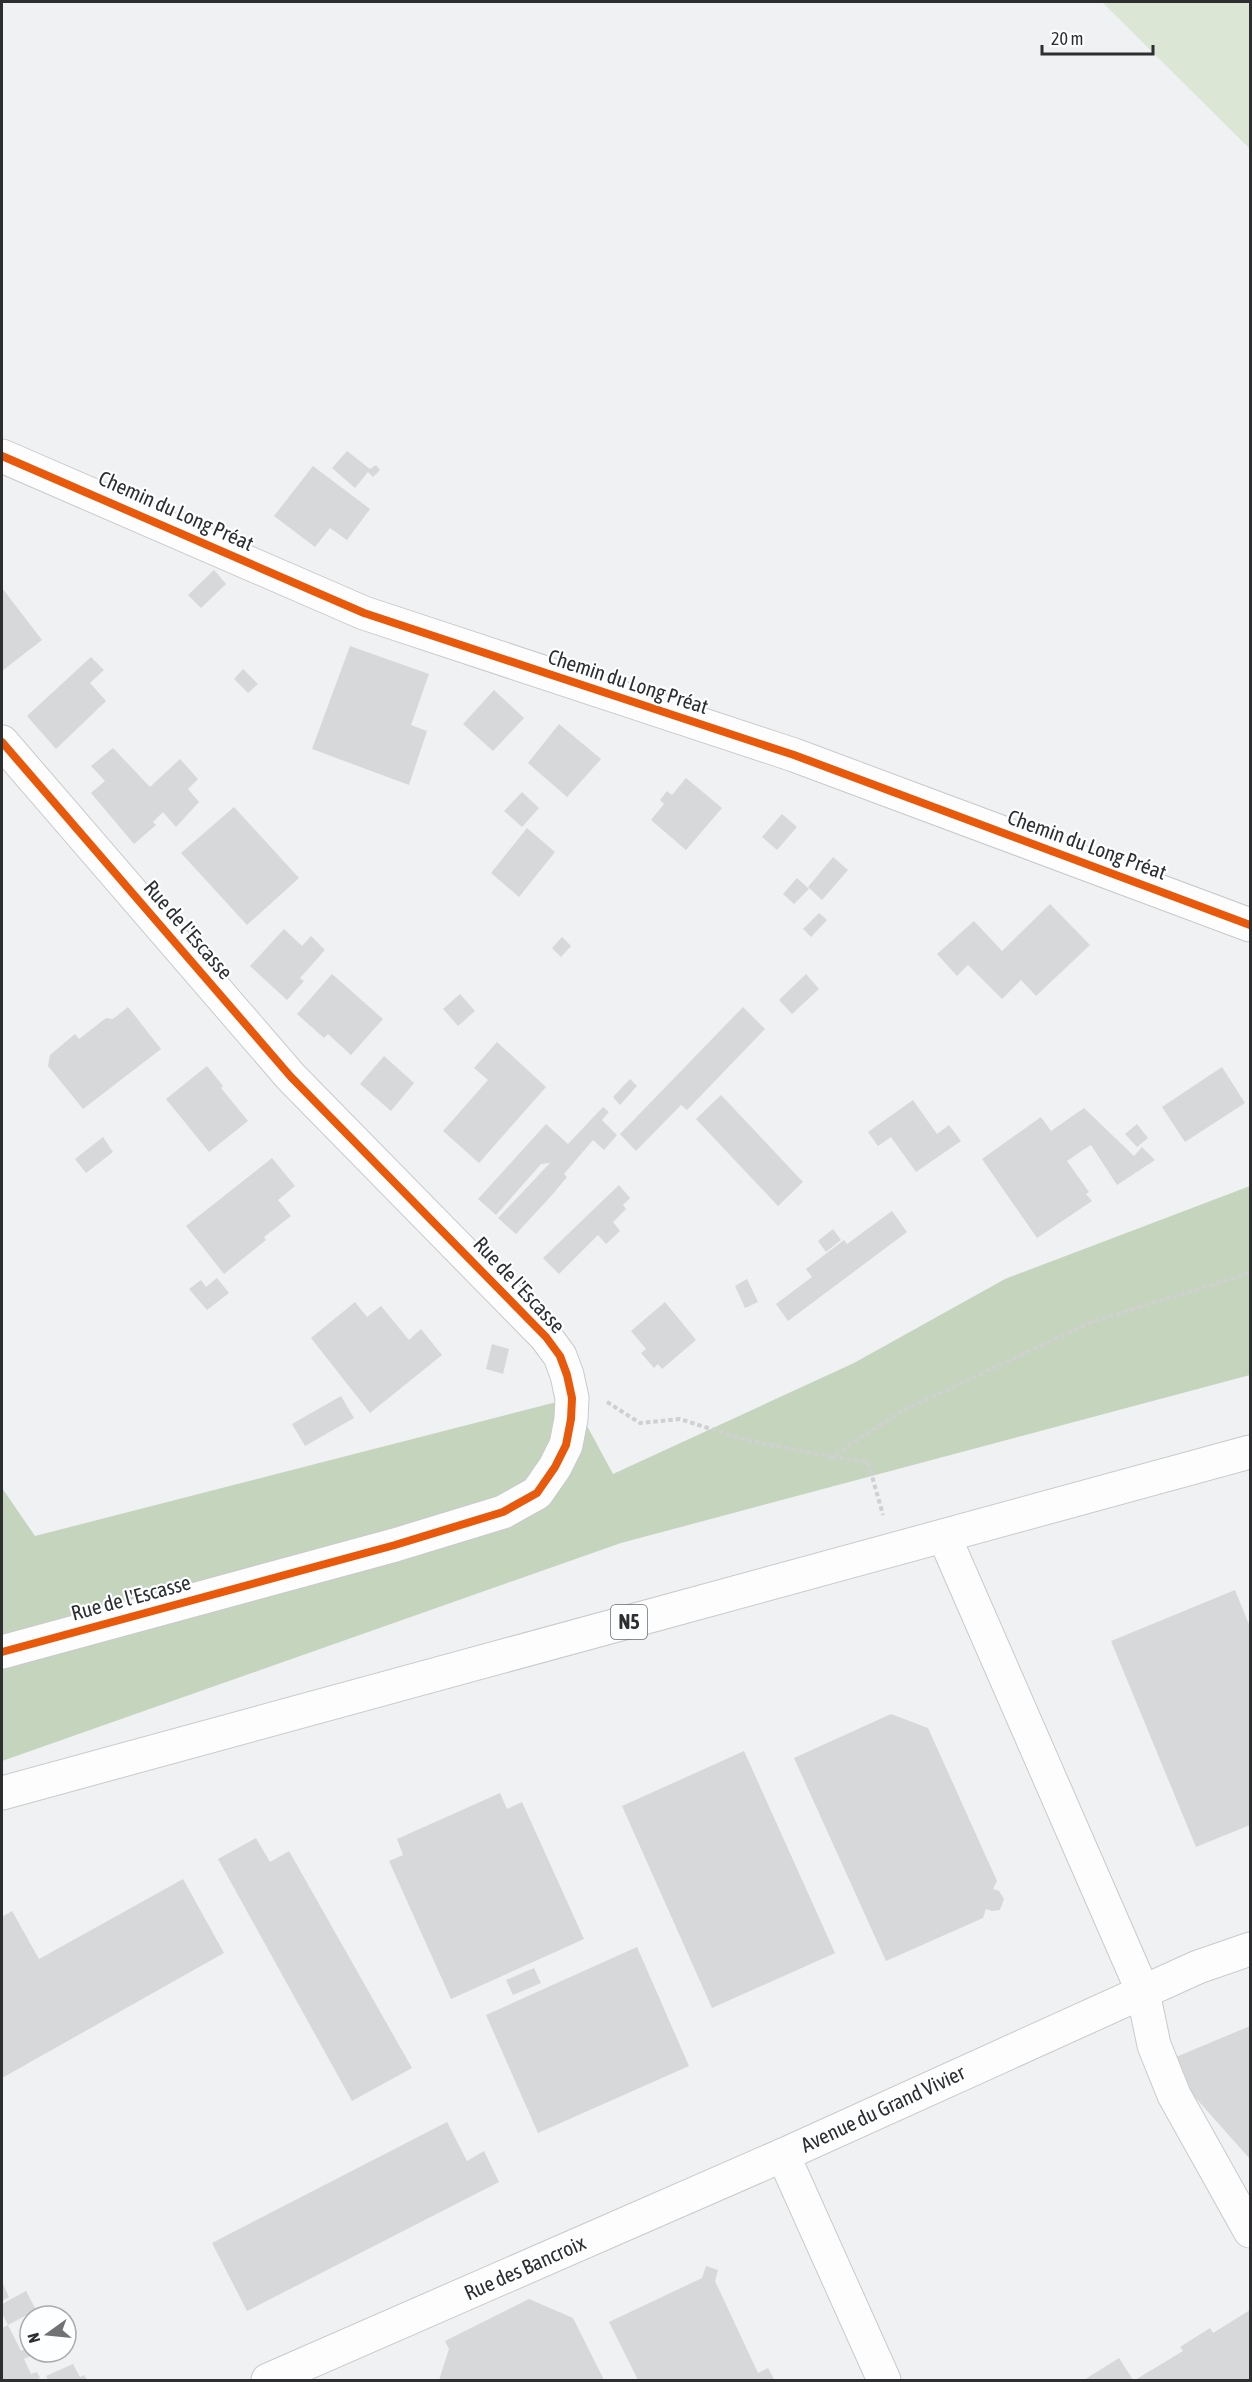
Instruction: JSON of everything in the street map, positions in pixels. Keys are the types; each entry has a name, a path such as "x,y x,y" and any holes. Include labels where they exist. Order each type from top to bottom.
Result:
{"street":[{"name":"Chemin du Long Préat","path":"2,456 364,613 794,755 1251,925"},
{"name":"Rue de l'Escasse","path":"2,741 291,1077 546,1337 560,1356 572,1398 572,1419 555,1467 537,1493 503,1512 384,1548 2,1652"},
{"name":"N5","path":"2,1793 1251,1452"},
{"path":"944,1536 1143,1992 1154,2044 1174,2095 1251,2231"},
{"name":"Avenue du Grand Vivier","path":"884,2380 783,2155 1198,1967 1251,1949"},
{"name":"Rue des Bancroix","path":"268,2380 783,2155"}],"path":[{"path":"831,1456 900,1412 1090,1322 1251,1273"},
{"path":"567,1375 640,1423 680,1419 742,1439 868,1462 894,1550"}],"green space":[{"path":"1102,2 1250,2 1250,149"},
{"path":"1250,1186 1250,1375 621,1543 2,1761 2,1488 35,1536 572,1398 613,1474 854,1363 1005,1279"}],"building":[{"path":"347,451 370,469 376,465 380,470 373,477 368,472 355,488 332,468"},
{"path":"313,466 370,509 347,540 330,528 315,547 274,516"},
{"path":"214,570 226,584 201,608 188,595"},
{"path":"2,588 42,640 2,671"},
{"path":"350,646 429,674 411,725 427,731 409,785 312,749"},
{"path":"91,657 104,670 90,683 106,701 56,749 27,716"},
{"path":"243,669 258,684 248,693 234,679"},
{"path":"494,690 524,718 493,751 463,724"},
{"path":"559,724 601,759 567,797 528,763"},
{"path":"113,748 150,787 180,759 198,779 188,789 199,802 176,827 163,812 153,822 156,825 134,844 91,793 105,781 91,766"},
{"path":"686,778 722,808 686,850 651,820 664,804 660,800 667,791 672,795"},
{"path":"522,792 539,808 522,827 504,811"},
{"path":"234,807 299,878 247,925 181,853"},
{"path":"782,814 797,827 777,850 762,837"},
{"path":"527,828 555,852 519,897 491,873"},
{"path":"833,857 848,870 822,900 808,887"},
{"path":"797,878 809,889 794,904 783,894"},
{"path":"1050,904 1090,945 1036,996 1021,980 1002,999 968,965 957,976 937,954 974,921 1002,951"},
{"path":"819,913 827,920 811,937 803,929"},
{"path":"284,929 302,946 311,936 325,950 300,978 304,981 287,1000 250,966"},
{"path":"562,937 571,946 561,957 552,948"},
{"path":"332,974 383,1019 351,1055 328,1034 324,1038 297,1014"},
{"path":"806,974 819,989 792,1014 779,1000"},
{"path":"460,994 475,1011 458,1026 443,1009"},
{"path":"128,1007 161,1049 83,1109 48,1066 50,1055 75,1034 79,1039 106,1018 113,1019"},
{"path":"743,1007 765,1029 687,1110 681,1105 636,1151 620,1134"},
{"path":"497,1042 546,1087 479,1163 443,1131 488,1080 474,1068"},
{"path":"384,1056 414,1083 391,1111 360,1084"},
{"path":"207,1066 223,1086 221,1088 248,1121 209,1152 166,1099"},
{"path":"1222,1067 1245,1103 1185,1142 1162,1107"},
{"path":"630,1079 637,1086 620,1105 613,1097"},
{"path":"721,1095 803,1182 778,1206 696,1119"},
{"path":"913,1100 937,1134 949,1125 961,1141 916,1172 891,1137 878,1146 868,1132"},
{"path":"603,1107 609,1112 602,1120 617,1135 604,1150 593,1140 564,1174 567,1177 516,1234 498,1218 550,1163 541,1164 496,1215 478,1199 546,1124 568,1144"},
{"path":"1084,1108 1134,1156 1142,1147 1155,1160 1117,1185 1091,1145 1083,1150 1067,1161 1089,1192 1086,1194 1092,1201 1037,1238 982,1159 1041,1117 1051,1131"},
{"path":"1137,1124 1148,1138 1137,1147 1125,1134"},
{"path":"103,1137 113,1152 86,1173 75,1159"},
{"path":"272,1158 295,1186 278,1200 291,1216 224,1274 186,1226"},
{"path":"619,1185 630,1198 623,1205 626,1209 613,1222 620,1231 606,1244 598,1235 559,1274 543,1258"},
{"path":"892,1211 907,1232 788,1321 776,1304 812,1277 806,1269 844,1240 847,1244"},
{"path":"833,1229 841,1240 826,1252 818,1241"},
{"path":"217,1278 229,1293 207,1310 189,1289 201,1280 206,1287"},
{"path":"747,1279 758,1302 745,1308 735,1286"},
{"path":"355,1302 367,1317 381,1306 409,1340 421,1329 442,1355 370,1413 311,1338"},
{"path":"665,1302 696,1340 662,1369 658,1364 654,1368 641,1353 646,1349 631,1331"},
{"path":"492,1344 509,1349 503,1374 486,1369"},
{"path":"341,1396 354,1418 305,1446 292,1424"},
{"path":"1235,1590 1250,1627 1250,1825 1196,1847 1111,1641"},
{"path":"891,1714 928,1728 997,1881 993,1889 999,1891 1004,1899 1000,1910 986,1909 983,1918 886,1961 794,1758"},
{"path":"744,1751 835,1953 712,2008 622,1806"},
{"path":"500,1793 507,1809 522,1802 584,1939 451,1999 389,1861 403,1855 397,1839"},
{"path":"256,1838 270,1862 289,1851 412,2068 352,2101 218,1859"},
{"path":"183,1879 224,1953 2,2078 2,1917 12,1911 39,1959"},
{"path":"637,1947 689,2066 538,2133 486,2015"},
{"path":"534,1968 541,1983 513,1995 506,1980"},
{"path":"1250,2026 1250,2159 1193,2095 1176,2057"},
{"path":"447,2122 467,2161 484,2151 499,2182 247,2311 212,2243"},
{"path":"706,2266 718,2270 715,2281 758,2373 768,2368 774,2379 638,2380 609,2322 702,2278"},
{"path":"2,2282 9,2297 2,2301"},
{"path":"26,2291 33,2304 18,2304 18,2320 8,2325 2,2313 2,2304"},
{"path":"529,2299 573,2318 604,2380 439,2380 449,2349 445,2341"},
{"path":"1250,2310 1250,2380 1135,2380 1183,2351 1180,2347 1210,2328 1213,2333"},
{"path":"8,2325 18,2345 18,2364 26,2364 31,2374 37,2372 40,2378 2,2380 2,2328"},
{"path":"1119,2358 1133,2380 1084,2380"},
{"path":"73,2364 80,2377 84,2375 87,2380 48,2380 46,2376"}],"cycle path":[{"path":"2,456 364,613 794,755 1250,925"},
{"path":"2,742 291,1077 546,1337 560,1356 572,1398 566,1445 555,1467 537,1493 503,1512 395,1545 2,1652"}]}
